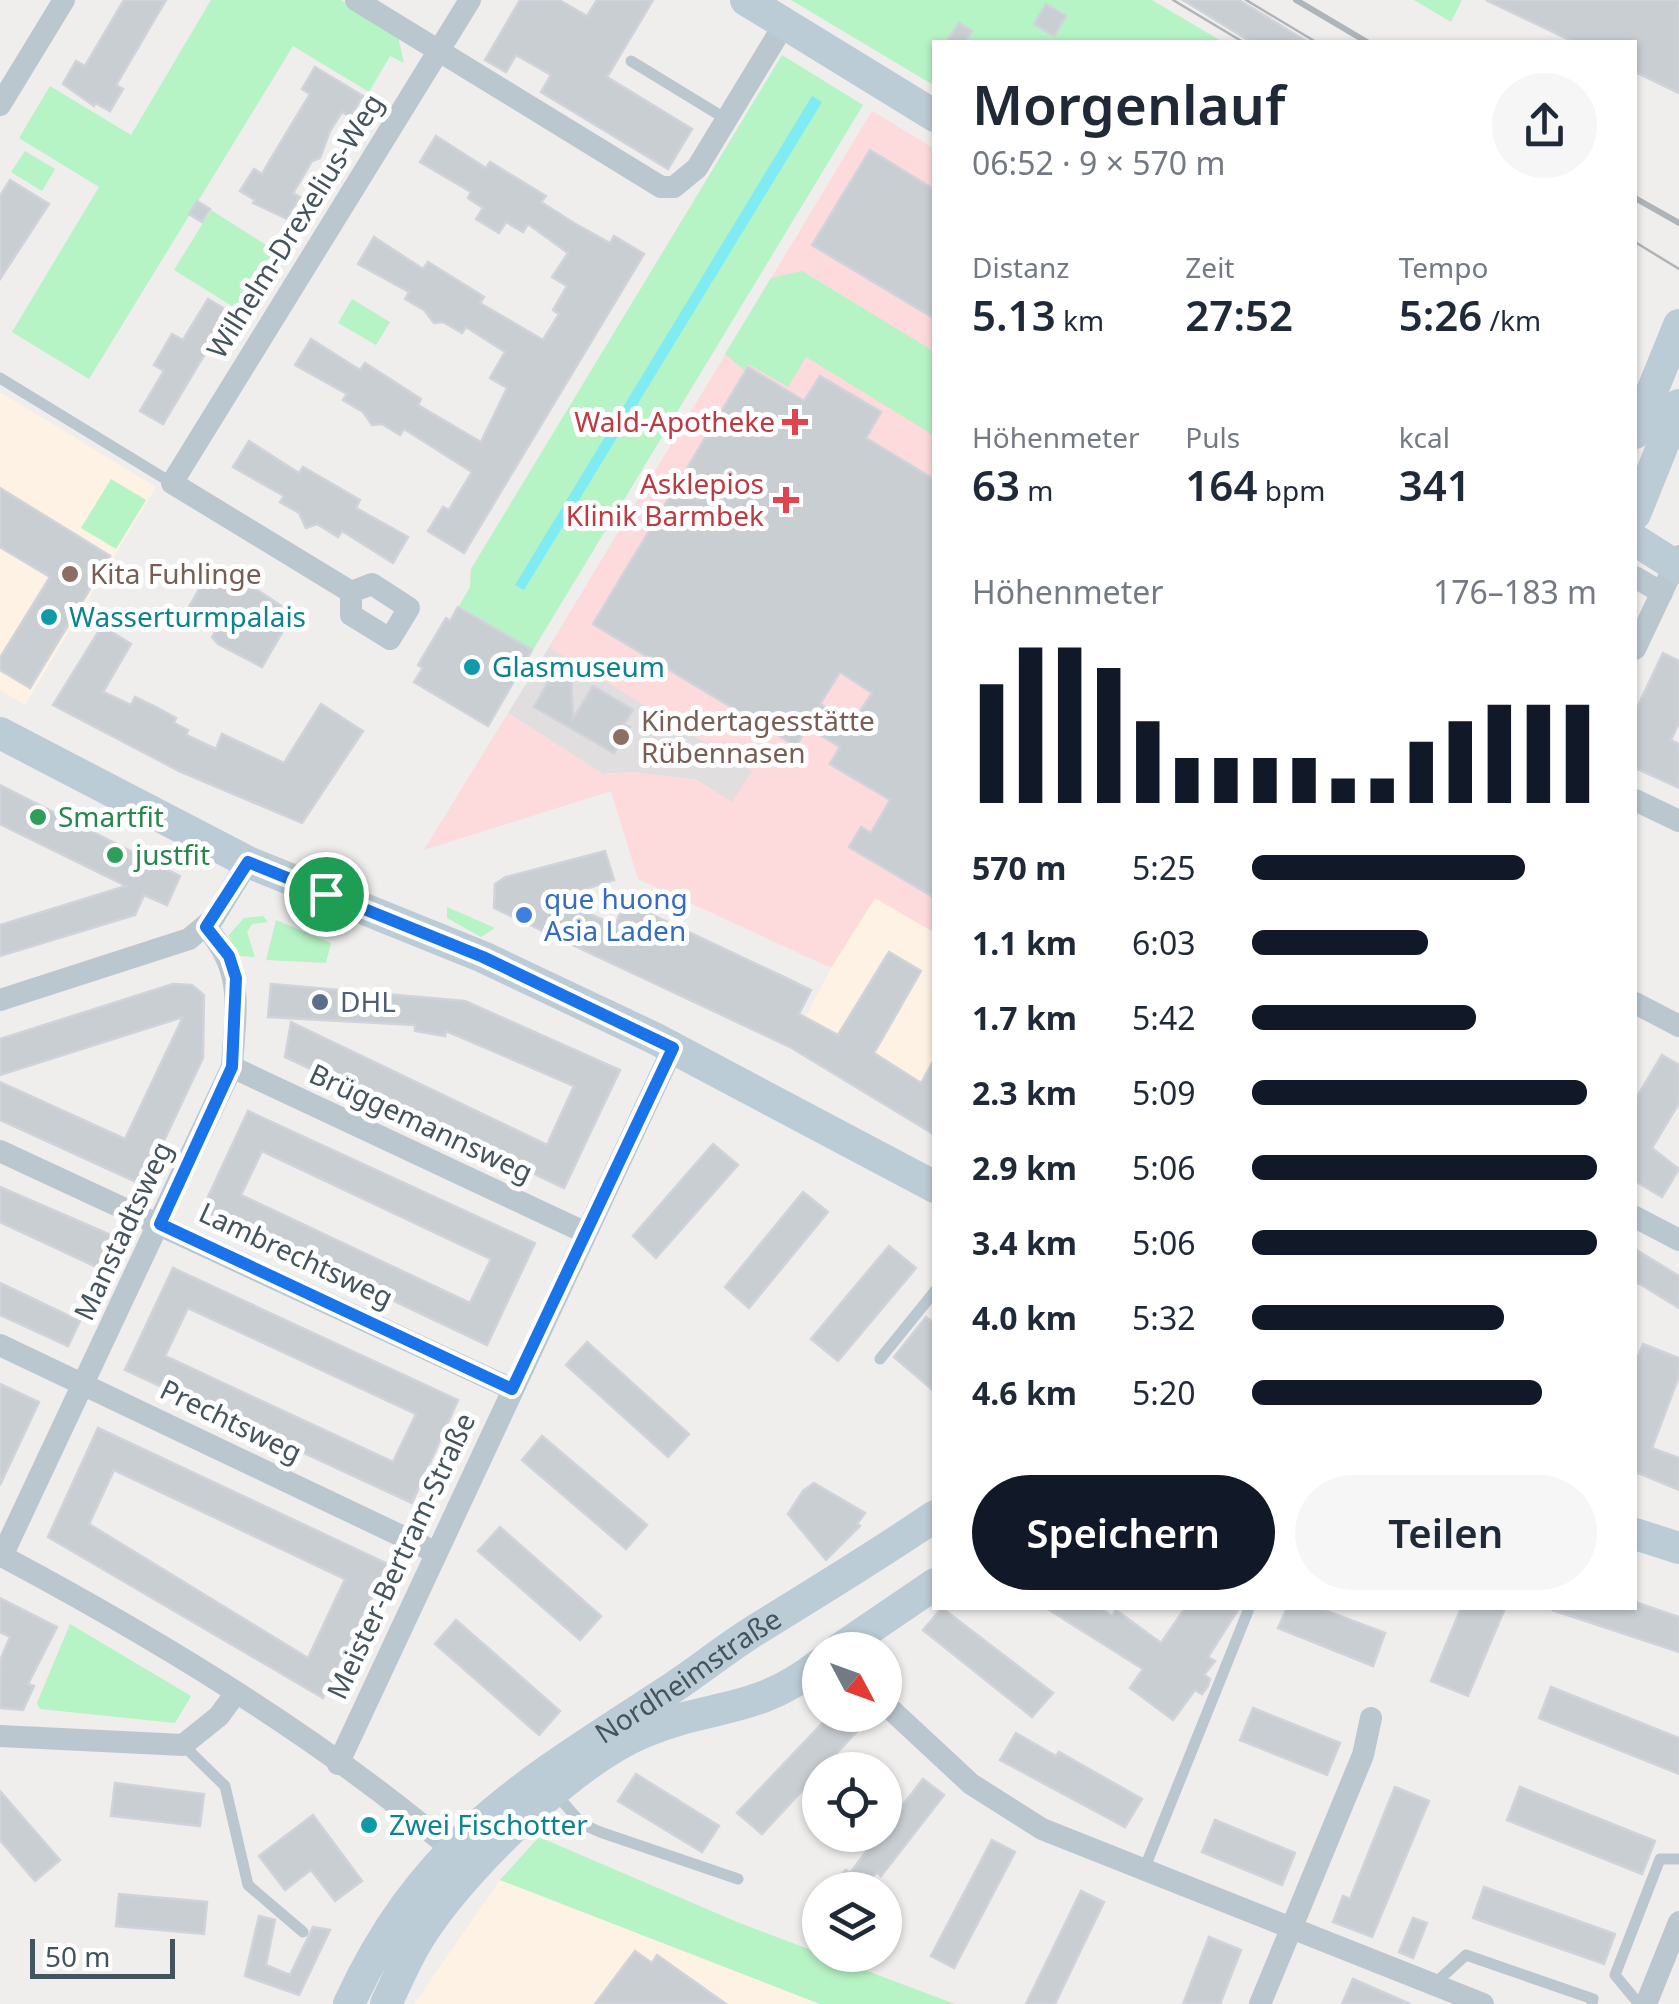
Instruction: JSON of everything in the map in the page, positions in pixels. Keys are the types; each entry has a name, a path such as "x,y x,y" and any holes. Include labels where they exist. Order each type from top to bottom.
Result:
{"main road":[{"path":"746,0 932,114"},
{"path":"1638,420 1679,325"},
{"path":"1637,509 1679,405"},
{"path":"1637,542 1674,571"},
{"path":"0,733 248,862 483,957 673,1048 932,1185"},
{"name":"Nordheimstraße","path":"462,1858 514,1792 604,1729 932,1518"},
{"path":"1637,1535 1679,1548"},
{"path":"864,1632 932,1586"},
{"name":"Nordheimstraße","path":"462,1858 608,1752 643,1732 761,1701 802,1675"},
{"path":"349,2004 400,1912 462,1858"},
{"path":"386,2004 462,1858"}],"street":[{"path":"0,105 64,0"},
{"path":"356,0 661,188 674,188 687,180 784,22"},
{"name":"Wilhelm-Drexelius-Weg","path":"172,483 470,0"},
{"path":"172,483 351,592"},
{"path":"1637,577 1674,571"},
{"path":"1637,645 1674,571"},
{"path":"1637,801 1679,821"},
{"path":"0,1000 189,939 206,927 248,862"},
{"name":"Manstadtsweg","path":"1,1555 232,1067 236,978 229,956 206,927"},
{"path":"1637,1004 1679,1026"},
{"name":"Meister-Bertram-Straße","path":"338,1764 673,1048"},
{"name":"Brüggemannsweg","path":"232,1067 584,1232"},
{"name":"Lambrechtsweg","path":"0,1151 512,1389"},
{"path":"1637,1218 1679,1240"},
{"name":"Prechtsweg","path":"0,1346 435,1552"},
{"path":"1,1555 234,1694 338,1764 462,1858"},
{"path":"0,1736 183,1745 219,1716 234,1694"},
{"path":"1260,2004 1363,1755 1371,1718"},
{"path":"902,1720 971,1784 1042,1829 1290,1931 1484,2004"},
{"path":"1642,2004 1679,1922"}],"lane":[{"path":"631,61 726,119"},
{"path":"0,378 172,483"},
{"path":"880,1359 932,1295"},
{"path":"1143,1872 1248,1612"},
{"path":"183,1745 226,1786 248,1885 303,1932"},
{"path":"556,1792 582,1824 738,1879"},
{"path":"1642,2004 1615,1976 1660,1858 1679,1858"},
{"path":"1432,1986 1466,1955 1593,1999 1592,2004"}],"shaded area":[{"name":"Asklepios Klinik Barmbek","path":"872,111 932,147 932,931 875,898 831,968 638,879 611,791 424,850 508,713 603,774 632,772 697,780 732,802 752,771 549,647"},
{"path":"0,392 156,487 25,705 0,690"},
{"name":"Kindertagesstätte Rübennasen","path":"549,647 753,770 732,803 697,780 632,772 603,774 508,713"},
{"path":"875,897 932,931 932,1133 790,1047 831,968"},
{"path":"500,1880 820,2004 414,2004"}],"green space":[{"path":"211,0 341,0 398,36 404,63 390,56 369,92 293,46 89,379 12,332 99,187 19,138 50,86 131,135"},
{"path":"791,0 1152,0 1220,40 932,40 932,84"},
{"path":"1414,0 1462,0 1451,22"},
{"path":"782,55 863,105 533,650 459,606 470,587 471,569"},
{"path":"25,151 55,169 42,191 11,172"},
{"path":"211,210 274,250 237,309 174,270"},
{"path":"802,271 932,350 932,434 806,357 788,387 748,364 744,370 725,354 771,278"},
{"path":"352,299 390,322 376,345 338,323"},
{"path":"111,479 146,500 116,549 81,528"},
{"path":"447,907 495,928 481,937 447,918"},
{"path":"263,916 268,922 252,924 247,932 255,957 240,956 228,936 244,918"},
{"path":"276,920 331,943 326,963 266,960"},
{"path":"70,1624 191,1696 175,1723 40,1709 37,1703"},
{"path":"539,1837 802,1946 802,1972 870,1972 955,2004 820,2004 500,1880"}],"water":[{"path":"812,96 822,102 524,590 515,585"}],"building":[{"path":"124,0 166,0 116,85 123,89 110,111 95,103 94,106 63,84 76,61 85,66"},
{"path":"520,0 559,0 587,16 597,0 653,0 607,77 692,129 668,169 541,92 551,75 516,55 506,72 485,60"},
{"path":"1183,0 1239,0 1305,40 1248,40"},
{"path":"1486,0 1679,0 1679,93 1637,73 1637,40 1570,40"},
{"path":"1046,4 1066,16 1054,36 1034,24"},
{"path":"959,23 972,31 966,40 947,40"},
{"path":"315,67 363,96 350,117 342,112 330,131 320,158 312,161 293,193 300,197 287,219 253,203 255,200 240,191 254,169 262,174 310,94 302,89"},
{"path":"436,136 486,168 490,162 546,196 541,202 574,223 610,243 614,236 644,254 464,553 428,531 443,507 449,510 472,472 404,429 400,435 382,424 372,425 363,412 343,400 347,394 295,365 311,339 360,370 365,363 421,399 418,405 481,442 507,388 490,378 505,352 466,327 462,333 443,322 434,323 424,310 405,299 409,292 358,264 374,237 423,269 428,262 484,297 480,303 543,340 559,314 553,310 567,286 552,277 568,253 528,224 523,232 506,222 499,233 476,219 483,208 468,198 471,192 420,162"},
{"path":"870,150 932,188 932,317 812,245"},
{"path":"10,180 49,204 0,279 0,196"},
{"path":"197,201 210,209 202,222 189,214"},
{"path":"208,299 230,312 163,424 140,411 164,371 154,365 172,334 183,340"},
{"path":"748,367 804,401 820,376 881,412 866,438 932,478 932,896 849,847 861,827 871,833 890,800 830,764 840,747 807,727 796,746 593,624","holes":["840,672 872,693 852,724 820,704"]},
{"path":"249,441 299,473 303,467 360,500 356,508 408,537 393,563 342,531 338,537 317,524 306,528 299,513 280,502 284,496 233,467"},
{"name":"Wasserturmpalais","path":"0,488 110,556 30,688 0,670 0,658 50,577 0,547"},
{"path":"209,572 231,586 235,580 253,587 293,614 262,667 218,644 212,637 216,630 186,612"},
{"name":"Glasmuseum","path":"458,607 532,650 488,726 414,682 423,668 418,665 446,618 450,621"},
{"path":"102,626 131,644 103,692 131,705 135,697 156,707 176,718 174,723 188,730 186,735 216,749 222,734 284,763 321,704 363,731 302,823 179,771 53,705"},
{"path":"1663,653 1679,661 1679,723 1671,740 1679,744 1679,788 1637,769 1637,708"},
{"path":"563,667 571,674 573,719 593,686 633,710 624,724 630,727 614,753 534,707 554,671"},
{"path":"0,785 180,876 167,905 144,895 135,915 0,956 0,925 126,886 0,824"},
{"path":"605,851 614,880 554,899 615,925 625,902 784,977 811,990 799,1014 838,1035 889,952 921,971 874,1053 921,1083 932,1063 932,1133 790,1047 494,908 495,884 506,877"},
{"path":"173,984 192,985 204,995 203,1058 143,1185 0,1120 0,1082 125,1139 183,1017 0,1075 0,1039"},
{"path":"271,984 465,1001 620,1070 564,1188 285,1057 291,1022 547,1145 574,1086 446,1031 445,1036 415,1031 415,1025 268,1017"},
{"path":"1662,1055 1679,1065 1679,1103 1652,1148 1679,1169 1662,1197 1637,1182 1637,1097"},
{"path":"248,1111 535,1243 487,1345 202,1210","holes":["262,1151 491,1259 470,1303 241,1195"]},
{"path":"713,1144 738,1165 656,1258 633,1236"},
{"path":"0,1187 120,1239 105,1271 0,1222"},
{"path":"803,1192 828,1212 749,1308 725,1287"},
{"path":"889,1246 916,1268 838,1361 811,1339"},
{"path":"1637,1250 1679,1276 1679,1308 1637,1282"},
{"path":"173,1268 458,1400 412,1503 125,1370","holes":["188,1308 416,1414 393,1462 165,1356"]},
{"path":"0,1283 80,1321 68,1346 0,1315"},
{"path":"926,1317 932,1322 932,1389 894,1357"},
{"path":"587,1342 689,1434 668,1457 566,1365"},
{"path":"1643,1344 1679,1358 1679,1376 1652,1448 1679,1458 1679,1490 1637,1473 1637,1359"},
{"path":"0,1384 39,1402 0,1485"},
{"path":"98,1428 388,1564 323,1698 48,1537","holes":["114,1470 345,1579 308,1658 89,1524"]},
{"path":"542,1436 647,1525 626,1549 522,1460"},
{"path":"814,1483 865,1513 857,1524 860,1526 826,1560 788,1514 803,1491"},
{"path":"500,1527 601,1616 580,1640 478,1551"},
{"path":"0,1598 57,1627 28,1684 34,1686 23,1710 0,1708 1,1658 10,1637 0,1632"},
{"path":"1637,1603 1679,1617 1679,1652 1552,1610 1637,1610"},
{"path":"945,1610 1053,1693 1032,1717 923,1630"},
{"path":"1049,1610 1104,1610 1112,1616 1116,1610 1161,1643 1184,1610 1238,1610 1208,1657 1215,1661 1204,1675 1210,1679 1208,1686 1202,1694 1195,1690 1173,1720 1130,1688 1143,1669"},
{"path":"1286,1610 1324,1610 1385,1633 1373,1666 1278,1628"},
{"path":"1460,1610 1504,1610 1468,1696 1431,1681"},
{"path":"456,1620 560,1711 539,1735 435,1644"},
{"path":"1551,1687 1679,1738 1679,1774 1539,1718"},
{"path":"1253,1708 1340,1743 1327,1775 1240,1740"},
{"path":"814,1732 856,1732 838,1752 802,1752 802,1791 762,1834 737,1813"},
{"path":"1016,1733 1056,1756 1059,1752 1142,1799 1125,1827 1000,1760"},
{"path":"636,1774 719,1826 702,1852 618,1801"},
{"path":"923,1779 944,1795 902,1849 902,1806"},
{"path":"115,1783 204,1794 200,1826 111,1816"},
{"path":"1395,1787 1429,1801 1372,1937 1333,1922 1343,1896 1350,1899"},
{"path":"1520,1787 1655,1841 1642,1874 1507,1820"},
{"path":"0,1791 60,1860 35,1881 0,1840"},
{"path":"313,1815 362,1881 335,1901 311,1870 285,1890 259,1856"},
{"path":"1215,1820 1295,1853 1282,1885 1202,1852"},
{"path":"992,1840 1015,1852 954,1968 931,1956"},
{"path":"866,1852 900,1852 884,1872 851,1872"},
{"path":"1484,1887 1615,1934 1604,1964 1473,1918"},
{"path":"1081,1891 1104,1902 1055,2004 1026,2004"},
{"path":"119,1894 207,1902 204,1934 116,1926"},
{"path":"259,1916 275,1920 266,1965 290,1975 313,1927 330,1930 299,1995 245,1976"},
{"path":"1413,1918 1427,1923 1413,1958 1399,1952"},
{"path":"1209,1937 1241,1950 1220,2004 1183,2004"},
{"path":"635,1951 652,1963 657,1955 726,2004 595,2004"},
{"path":"1353,1979 1410,2004 1342,2004"}],"tram line":[{"path":"1173,0 1240,40"},
{"path":"1246,0 1313,40"},
{"path":"1637,243 1679,269"}],"railway":[{"path":"1296,0 1364,40"},
{"path":"1637,199 1679,223"}],"place":[{"name":"Wald-Apotheke","path":"795,422"},
{"name":"Asklepios Klinik Barmbek","path":"786,500"},
{"name":"Kita Fuhlinge","path":"70,574"},
{"name":"Wasserturmpalais","path":"49,617"},
{"name":"Glasmuseum","path":"472,667"},
{"name":"Kindertagesstätte Rübennasen","path":"621,737"},
{"name":"Smartfit","path":"38,817"},
{"name":"justfit","path":"115,855"},
{"name":"que huong Asia Laden","path":"524,915"},
{"name":"DHL","path":"320,1002"},
{"name":"Zwei Fischotter","path":"369,1825"}],"route":[{"path":"248,862 326,894 483,957 673,1048 512,1389 160,1224 232,1067 236,978 229,956 206,927 248,862"}]}
